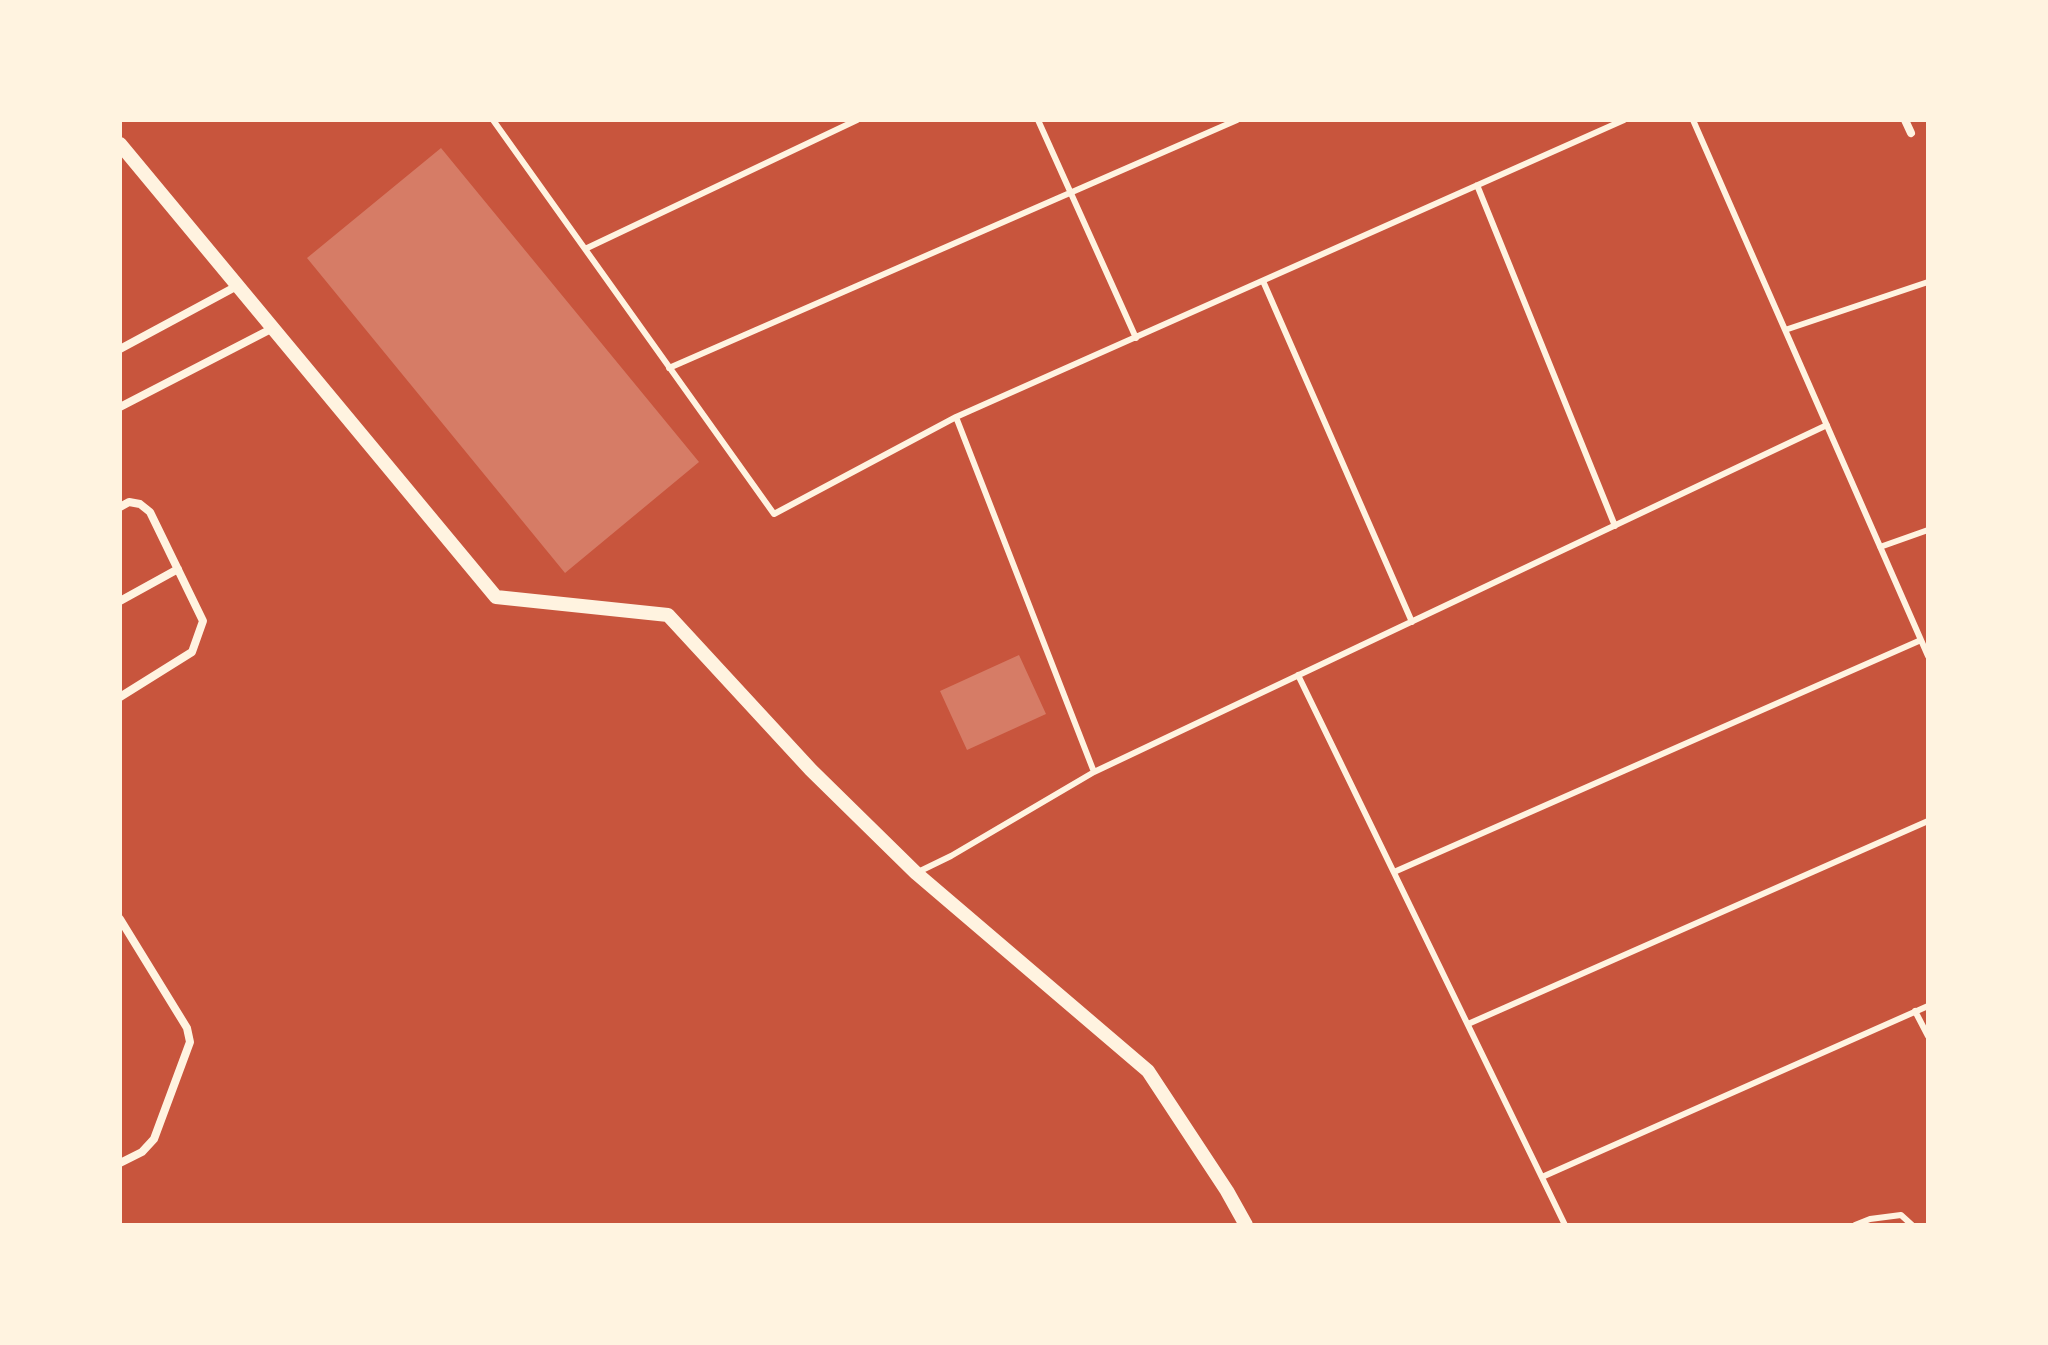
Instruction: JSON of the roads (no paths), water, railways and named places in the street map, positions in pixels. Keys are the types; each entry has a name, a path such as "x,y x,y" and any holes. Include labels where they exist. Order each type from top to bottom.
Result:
{"street":[{"path":"1905,120 1911,133"},
{"path":"120,144 496,597 668,615 811,770 916,873 1148,1071 1246,1225"},
{"path":"120,349 237,286"},
{"path":"120,407 273,328"},
{"path":"120,507 129,502 140,504 150,512 203,621 192,652 120,697"},
{"path":"120,601 178,569"},
{"path":"120,919 187,1028 190,1042 154,1139 142,1152 120,1163"}],"lane":[{"path":"493,120 774,514 956,417 1624,120"},
{"path":"585,249 857,120"},
{"path":"1038,120 1136,338"},
{"path":"669,368 1237,120"},
{"path":"1693,120 1928,656"},
{"path":"1477,185 1615,526"},
{"path":"1263,281 1412,622"},
{"path":"1785,330 1928,282"},
{"path":"956,417 1094,772"},
{"path":"916,873 951,856 1094,772 1827,425"},
{"path":"1880,547 1928,530"},
{"path":"1394,872 1921,640"},
{"path":"1298,675 1565,1225"},
{"path":"1468,1024 1928,821"},
{"path":"1542,1177 1928,1006"},
{"path":"1915,1011 1928,1036"},
{"path":"1855,1225 1870,1219 1901,1215 1912,1225"}]}
